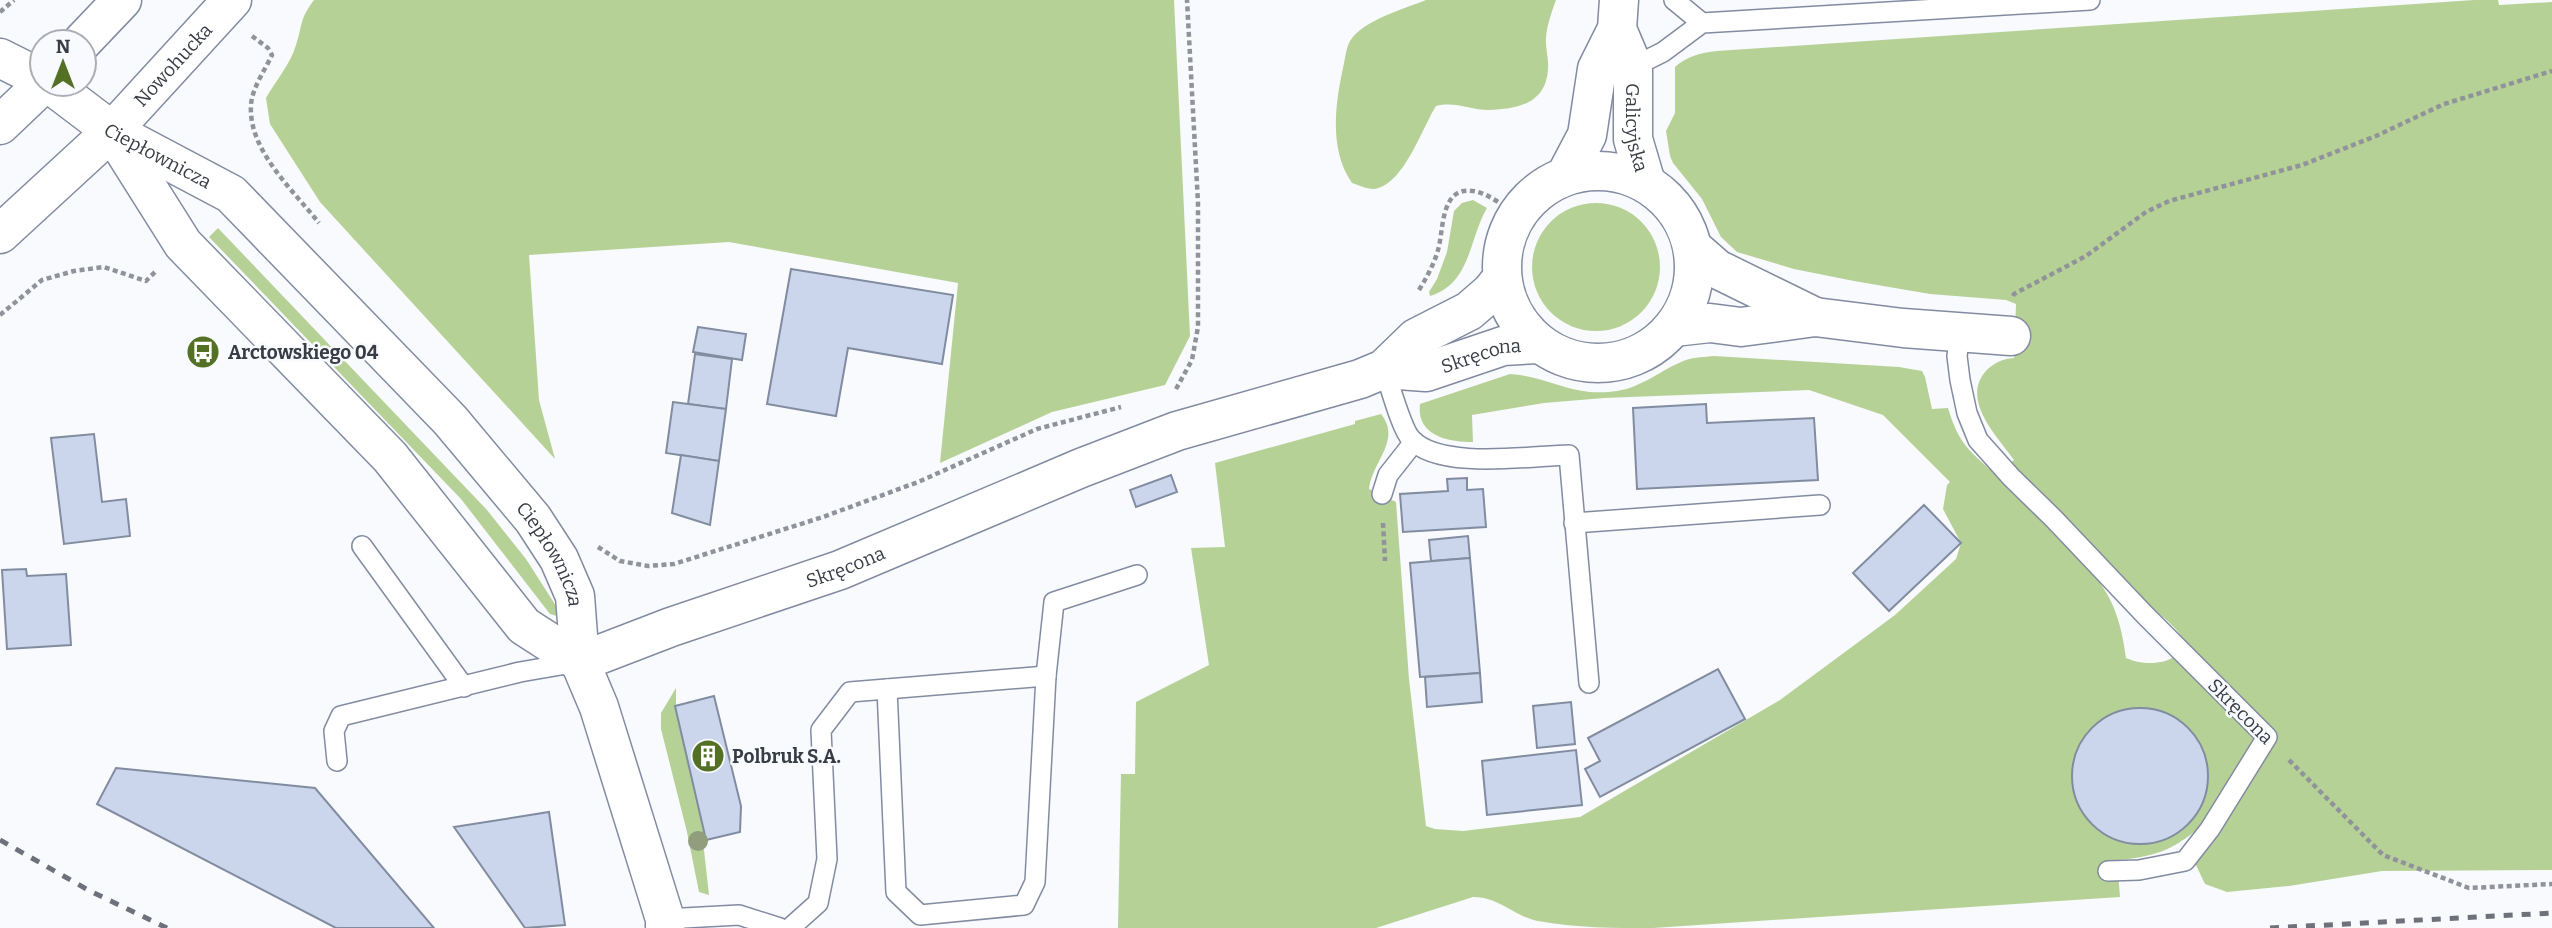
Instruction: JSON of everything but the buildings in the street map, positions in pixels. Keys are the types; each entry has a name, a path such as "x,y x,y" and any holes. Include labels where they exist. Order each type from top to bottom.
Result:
{"street":[{"path":"95,28 122,0"},
{"name":"Nowohucka","path":"0,234 112,131 232,0"},
{"name":"Galicyjska","path":"1618,14 1633,67 1633,139 1646,183"},
{"name":"Galicyjska","path":"1566,175 1587,135 1597,69 1618,14"},
{"path":"0,58 28,72"},
{"path":"0,125 28,98"},
{"path":"68,98 112,131"},
{"name":"Ciepłownicza","path":"112,131 183,244 390,457 524,626 580,662"},
{"name":"Ciepłownicza","path":"112,131 231,194 450,420 533,519 559,559 575,596 580,662 599,706 665,924"},
{"path":"1594,171 1620,173 1646,183 1667,200 1684,222 1693,248 1694,275 1688,302 1674,327 1656,344 1634,356 1610,363 1584,363 1560,356 1538,344 1520,325 1508,303 1502,278 1502,256 1507,234 1517,215 1539,191 1566,175 1594,171"},
{"path":"1693,248 1717,269 1815,317"},
{"name":"Skręcona","path":"1372,374 1416,338 1469,310 1491,292 1502,278"},
{"path":"1674,327 1710,323 1741,327 1815,317 1986,335"},
{"name":"Skręcona","path":"580,662 671,627 840,570 1081,468 1208,421 1372,374 1426,372 1503,346 1538,344"}],"lane":[{"path":"1674,0 1702,23"},
{"path":"1633,67 1663,52 1702,23 2090,0"},
{"name":"Skręcona","path":"1986,335 1957,356 1967,413 1978,440 2266,737"},
{"path":"1372,374 1409,437 1437,455 1458,458 1569,455 1589,683"},
{"path":"1382,494 1388,475 1414,442"},
{"path":"1574,523 1820,505"},
{"path":"362,546 464,687"},
{"path":"887,689 896,892 920,915 1024,905 1035,881 1046,676 1054,602 1137,575"},
{"name":"Skręcona","path":"337,761 334,731 341,716 520,672 580,662"},
{"path":"790,928 818,903 827,859 821,730 849,692 1046,676"},
{"path":"2108,871 2140,870 2185,861 2210,830 2266,737"},
{"path":"665,924 738,915 780,928"}],"path":[{"path":"0,12 14,0"},
{"path":"1185,390 1174,393 1192,360 1198,327 1198,203 1187,0"},
{"path":"255,39 268,48 272,55 251,102 252,127 267,158 325,230"},
{"path":"1986,335 2008,308 2014,294 2099,248 2146,212 2169,201 2302,164 2376,136 2444,104 2552,71"},
{"path":"1415,297 1438,251 1445,210 1452,198 1464,191 1475,191 1517,215"},
{"path":"0,315 42,280 74,271 104,267 146,281"},
{"path":"592,542 620,561 648,566 674,564 822,517 918,482 1037,429 1123,406"},
{"path":"1382,494 1385,561"},
{"name":"Skręcona","path":"2266,737 2383,855 2469,888 2552,884"}],"green space":[{"path":"314,0 1174,0 1190,336 1165,385 1052,412 940,463 958,283 729,242 529,255 539,400 555,459 320,202 270,124 266,98 290,59 304,17"},
{"path":"1426,0 1556,0 1547,32 1546,80 1536,97 1520,106 1482,110 1450,105 1436,106 1410,155 1394,178 1384,186 1365,188 1352,183 1345,170 1337,142 1336,112 1349,44 1356,34 1374,21"},
{"path":"2474,0 2498,0 2499,5 2552,2 2552,870 2382,871 2289,886 2227,892 2205,884 2195,863 2200,827 2162,851 2117,860 2120,897 1653,928 1610,928 1529,919 1499,903 1473,897 1376,928 1118,928 1121,774 1135,774 1136,702 1209,665 1191,548 1225,547 1215,463 1355,424 1355,421 1381,414 1387,424 1387,442 1369,489 1396,502 1409,679 1426,826 1435,829 1463,831 1580,817 1780,700 1895,615 1956,559 1961,543 1943,509 1947,485 1950,482 1883,415 1809,390 1544,403 1472,415 1473,442 1454,441 1436,435 1423,423 1420,404 1510,374 1537,378 1587,392 1602,392 1626,389 1686,360 1714,356 1899,367 1922,371 1932,409 1948,408 1961,439 1997,476 2014,460 1984,418 1977,395 1979,383 1988,369 1998,362 2014,358 2016,304 2006,300 1930,294 1794,269 1737,252 1721,237 1702,199 1673,163 1666,131 1675,113 1675,67 1694,56 1717,51","holes":["2096,573 2145,603 2178,632 2185,642 2176,655 2157,663 2137,662 2126,658 2116,615 2108,595 2095,577","2144,708 2180,723 2193,735 2207,766 2207,783 2203,801 2192,819 2179,831 2151,842 2120,841 2096,829 2080,808 2073,784 2075,758 2087,734 2110,717"]},
{"path":"1473,200 1487,208 1467,259 1454,281 1430,296 1429,292 1447,252 1454,211 1462,203"},
{"path":"1596,203 1620,208 1641,222 1655,243 1660,267 1655,291 1641,312 1620,326 1596,331 1572,326 1551,312 1537,291 1532,267 1537,243 1551,222 1572,208"},
{"path":"218,228 487,510 526,559 558,609 557,616 550,614 461,499 209,237"},
{"path":"676,688 676,706 706,840 703,841 709,895 699,892 661,729 661,713"}],"railway":[{"path":"0,840 90,891 167,928"},
{"path":"2270,928 2552,913"}],"place":[{"name":"Arctowskiego 04","path":"203,352"},
{"name":"Polbruk S.A.","path":"708,756"}]}
